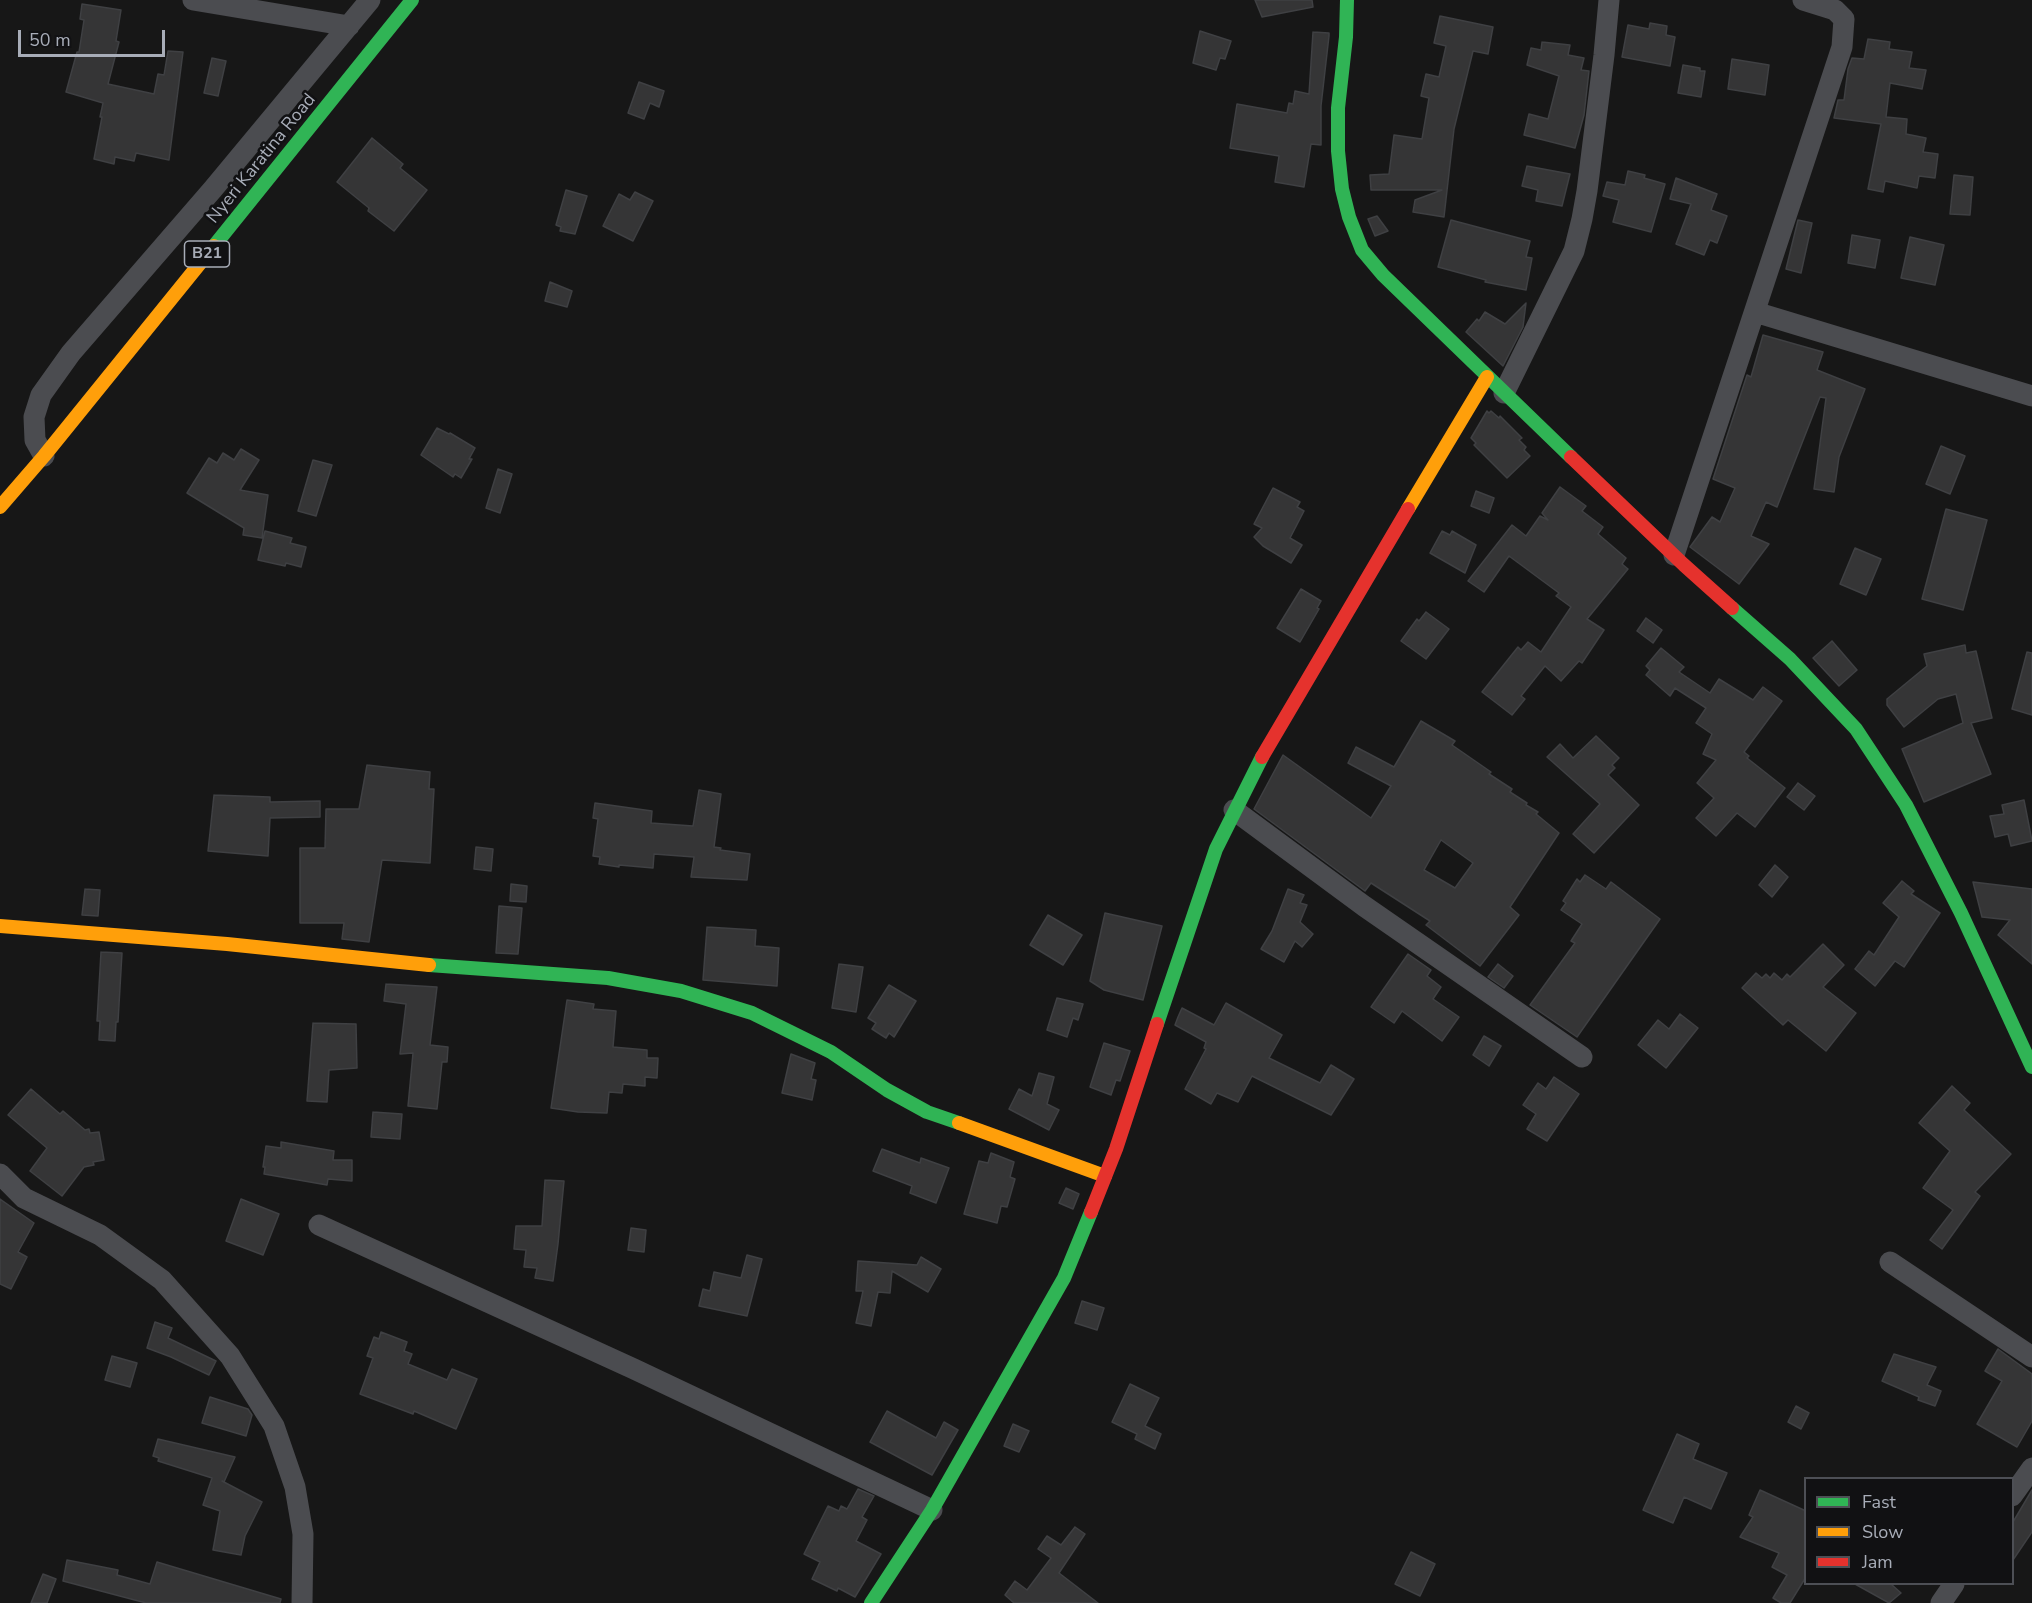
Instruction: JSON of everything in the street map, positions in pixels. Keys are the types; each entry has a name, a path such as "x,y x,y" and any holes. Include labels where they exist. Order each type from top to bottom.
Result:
{"main road":[{"name":"Nyeri Karatina Road","path":"0,507 44,456 412,0"},
{"path":"1347,0 1346,37 1338,108 1338,151 1348,217 1362,250 1391,283 1487,377 1674,555 1785,654 1856,729 1906,806 1961,913 2032,1067"},
{"path":"872,1603 932,1510 1064,1278 1116,1149 1199,897 1216,849 1234,810 1271,740 1487,377"},
{"path":"0,926 227,944 410,964 608,978 681,991 752,1013 831,1052 887,1090 927,1112 1105,1176"}],"street":[{"path":"193,0 349,26"},
{"path":"44,456 35,440 34,417 41,395 71,353 213,189 370,0"},
{"path":"1504,393 1574,251 1587,191 1609,0"},
{"path":"1674,555 1842,47 1844,19 1835,10 1803,0"},
{"path":"1755,312 2032,396"},
{"path":"1234,810 1364,906 1582,1057"},
{"path":"0,1174 24,1198 100,1235 162,1280 230,1356 274,1426 295,1487 303,1534 302,1603"},
{"path":"319,1225 634,1369 932,1510"},
{"path":"1890,1263 2032,1357"},
{"path":"2014,1495 2032,1468"},
{"path":"1941,1603 1953,1585"}],"building":[{"path":"1255,0 1312,0 1313,7 1262,17"},
{"path":"82,4 121,10 116,41 119,42 108,84 154,94 158,74 164,75 168,51 183,52 169,160 136,153 134,161 115,157 114,164 94,159 103,103 66,92 77,52 79,52 84,20 80,19"},
{"path":"1440,16 1493,27 1488,54 1473,51 1454,129 1444,217 1413,212 1415,200 1442,190 1371,190 1370,175 1389,174 1394,135 1422,139 1429,98 1421,96 1426,74 1439,77 1446,46 1434,43"},
{"path":"1650,23 1667,26 1666,35 1675,37 1670,66 1622,57 1628,25 1649,29"},
{"path":"1200,31 1231,41 1225,59 1220,58 1216,70 1193,63"},
{"path":"1313,32 1329,33 1329,36 1321,106 1321,145 1311,144 1304,187 1275,182 1279,156 1230,148 1237,104 1287,113 1289,103 1293,104 1295,91 1309,94"},
{"path":"1868,39 1890,42 1889,49 1912,52 1909,68 1926,70 1922,89 1890,83 1886,117 1907,119 1906,134 1926,138 1923,152 1938,154 1935,178 1919,176 1917,188 1885,181 1883,192 1868,189 1881,124 1834,118 1838,100 1844,100 1848,69 1852,58 1864,59"},
{"path":"1542,42 1570,45 1568,55 1584,58 1581,70 1589,71 1584,115 1575,148 1524,135 1529,114 1548,119 1559,76 1527,65 1531,48 1541,50"},
{"path":"212,58 226,61 218,96 204,93"},
{"path":"1732,59 1769,65 1765,95 1728,89"},
{"path":"1683,65 1705,71 1701,97 1678,93"},
{"path":"639,82 664,91 659,107 650,103 644,119 628,113"},
{"path":"372,138 403,164 400,168 427,190 394,231 337,182"},
{"path":"1527,166 1570,174 1562,206 1536,201 1538,190 1522,186"},
{"path":"1628,171 1645,175 1644,178 1665,184 1651,232 1613,222 1619,200 1603,196 1607,182 1625,185"},
{"path":"1954,175 1973,177 1970,215 1950,214"},
{"path":"1676,178 1717,194 1711,210 1727,216 1717,243 1710,240 1704,255 1676,244 1691,204 1670,199"},
{"path":"566,190 587,196 575,234 560,231 561,227 556,225"},
{"path":"635,192 653,201 633,241 603,226 619,194 630,200"},
{"path":"1377,216 1388,231 1375,236 1368,219"},
{"path":"1451,220 1530,241 1526,257 1532,258 1526,290 1485,282 1486,280 1438,267"},
{"path":"1798,220 1812,223 1801,273 1786,269"},
{"path":"1852,235 1880,240 1875,268 1848,263"},
{"path":"1910,237 1944,245 1935,285 1901,278"},
{"path":"550,282 572,291 567,307 545,301"},
{"path":"1526,303 1523,327 1503,366 1466,332 1477,319 1479,321 1485,312 1505,324"},
{"path":"1763,335 1823,352 1817,370 1865,389 1839,457 1834,492 1814,489 1826,398 1820,397 1777,507 1766,502 1751,536 1769,544 1739,584 1690,547 1712,517 1720,522 1735,488 1713,479 1747,375 1751,377"},
{"path":"1487,411 1489,413 1491,411 1499,418 1500,416 1522,438 1519,440 1526,447 1524,450 1530,456 1507,478 1474,445 1476,443 1471,438"},
{"path":"437,428 475,448 469,459 472,459 461,478 455,474 453,477 421,455"},
{"path":"1941,446 1965,456 1950,494 1926,484"},
{"path":"241,449 259,460 240,490 268,495 262,538 243,535 244,528 187,493 209,458 217,463 223,453 234,460"},
{"path":"313,460 332,465 316,516 298,511"},
{"path":"498,469 512,474 500,513 486,508"},
{"path":"1560,487 1586,506 1582,511 1603,527 1598,534 1626,558 1622,564 1628,569 1587,619 1604,630 1582,663 1579,661 1561,681 1545,666 1521,696 1525,699 1512,715 1482,692 1518,647 1521,650 1528,642 1541,652 1571,607 1556,596 1559,593 1509,556 1484,592 1468,581 1512,525 1526,536 1540,516 1548,520 1542,513"},
{"path":"1273,488 1300,502 1297,507 1304,511 1290,538 1302,545 1291,563 1263,546 1254,537 1262,528 1254,524"},
{"path":"1476,491 1494,498 1489,513 1471,506"},
{"path":"1946,509 1987,520 1963,610 1922,599"},
{"path":"265,531 292,538 290,543 306,547 301,567 258,560"},
{"path":"1442,531 1450,535 1452,531 1476,545 1465,573 1430,553"},
{"path":"1855,548 1881,559 1866,595 1840,584"},
{"path":"1301,589 1321,601 1317,608 1319,609 1300,642 1277,628"},
{"path":"1426,612 1449,629 1426,659 1401,641 1417,619 1419,621"},
{"path":"1646,618 1662,630 1653,643 1637,631"},
{"path":"1832,641 1857,670 1839,686 1813,658"},
{"path":"1965,645 1966,653 1976,651 1992,718 1971,723 1991,774 1924,802 1902,749 1963,723 1956,694 1938,699 1904,727 1887,705 1887,699 1927,666 1924,654"},
{"path":"1661,648 1684,667 1679,672 1710,693 1719,679 1753,700 1763,687 1782,701 1744,752 1749,756 1747,758 1785,788 1755,827 1737,813 1716,836 1696,818 1714,798 1697,783 1716,760 1703,754 1712,734 1696,723 1706,708 1675,688 1670,696 1646,675 1650,670 1646,666"},
{"path":"2027,652 2032,653 2032,715 2012,709"},
{"path":"1421,721 1455,741 1452,745 1512,789 1510,792 1538,812 1536,814 1559,833 1510,907 1519,915 1480,966 1426,925 1430,921 1371,883 1365,891 1254,809 1283,755 1371,818 1391,786 1348,763 1356,747 1394,767","holes":["1441,840 1473,863 1455,888 1424,870"]},
{"path":"1596,736 1619,758 1612,765 1615,768 1608,775 1639,805 1594,853 1573,834 1600,804 1547,757 1560,744 1573,758"},
{"path":"367,765 430,772 429,789 434,789 430,863 382,860 369,942 342,939 344,923 300,923 300,848 325,848 326,809 359,809"},
{"path":"1798,783 1815,796 1804,810 1787,797"},
{"path":"699,790 721,794 714,847 750,854 747,880 691,877 694,857 654,854 653,868 599,864 600,857 593,856 598,819 593,818 595,803 652,811 651,823 693,826"},
{"path":"214,795 270,797 270,802 320,801 320,817 270,818 268,856 208,851"},
{"path":"2024,800 2032,841 2011,846 2008,834 1995,837 1990,816 2004,814 2002,805"},
{"path":"476,847 493,849 491,871 474,869"},
{"path":"1775,865 1788,877 1772,897 1759,885"},
{"path":"1585,875 1606,889 1611,882 1660,919 1577,1037 1530,1005 1575,943 1571,941 1582,924 1561,910 1566,903 1563,901 1577,879 1580,882"},
{"path":"1902,881 1914,891 1911,894 1940,913 1904,967 1895,961 1875,986 1855,969 1869,951 1874,955 1899,917 1883,903"},
{"path":"1973,882 2032,889 2032,964 1998,935 2010,920 1982,917"},
{"path":"511,884 527,886 526,902 510,901"},
{"path":"85,889 100,890 98,916 82,915"},
{"path":"1288,889 1304,895 1300,903 1307,905 1300,922 1313,934 1302,947 1295,941 1284,962 1261,949 1272,931"},
{"path":"499,906 522,908 518,954 496,953"},
{"path":"1105,913 1162,926 1143,1000 1104,990 1090,981"},
{"path":"1048,915 1082,935 1063,965 1030,945"},
{"path":"707,927 756,930 755,946 779,948 777,986 703,980"},
{"path":"1823,944 1844,965 1823,987 1856,1013 1826,1051 1788,1020 1783,1025 1742,988 1756,973 1762,978 1766,974 1770,978 1774,973 1782,980 1787,974 1790,977"},
{"path":"101,952 122,953 115,1041 99,1040 100,1021 97,1021"},
{"path":"1408,954 1431,970 1427,976 1441,987 1433,999 1459,1017 1442,1041 1402,1011 1394,1023 1371,1007"},
{"path":"839,964 863,967 856,1012 832,1008"},
{"path":"1498,964 1513,976 1504,988 1488,977"},
{"path":"386,984 437,987 430,1045 448,1047 447,1062 442,1062 437,1109 408,1106 413,1053 400,1054 406,1004 384,1001"},
{"path":"889,985 916,1001 894,1037 889,1033 886,1038 872,1029 876,1023 868,1018"},
{"path":"1057,998 1083,1004 1078,1020 1073,1018 1067,1037 1047,1030"},
{"path":"567,1000 594,1004 593,1009 616,1011 613,1047 647,1050 647,1058 658,1058 657,1078 645,1077 645,1086 623,1084 622,1093 609,1092 607,1113 551,1108"},
{"path":"1226,1003 1282,1035 1269,1058 1320,1083 1331,1065 1354,1079 1331,1115 1252,1076 1238,1102 1217,1093 1211,1104 1185,1089 1206,1049 1204,1048 1206,1042 1175,1025 1182,1008 1214,1025"},
{"path":"1680,1014 1698,1028 1666,1068 1638,1045 1658,1020 1669,1029"},
{"path":"313,1023 356,1024 357,1068 329,1070 327,1102 307,1101"},
{"path":"1484,1036 1501,1046 1489,1066 1473,1055"},
{"path":"1104,1043 1130,1051 1120,1081 1116,1080 1111,1095 1090,1087"},
{"path":"791,1054 815,1063 811,1079 816,1080 812,1100 782,1093"},
{"path":"1039,1073 1054,1077 1047,1104 1059,1110 1049,1130 1009,1109 1019,1089 1032,1096"},
{"path":"1554,1077 1579,1094 1547,1141 1527,1129 1536,1114 1523,1105 1538,1083 1546,1089"},
{"path":"1952,1086 1970,1103 1964,1110 2011,1154 1975,1192 1980,1196 1942,1249 1930,1240 1953,1210 1923,1188 1950,1151 1919,1123"},
{"path":"31,1089 60,1114 63,1111 85,1130 89,1129 90,1133 99,1132 104,1160 84,1167 62,1196 30,1171 47,1148 8,1115"},
{"path":"373,1112 402,1114 400,1139 371,1137"},
{"path":"281,1142 334,1151 333,1160 352,1160 352,1181 328,1179 327,1185 264,1174 266,1146 281,1148"},
{"path":"882,1149 920,1163 921,1158 949,1168 936,1203 910,1193 912,1186 873,1171"},
{"path":"991,1153 1014,1162 1010,1177 1015,1179 1007,1207 1001,1206 997,1223 964,1214 979,1161 988,1163"},
{"path":"545,1180 564,1181 553,1281 535,1278 537,1268 524,1267 526,1250 514,1249 516,1226 542,1226"},
{"path":"1066,1188 1079,1194 1073,1209 1059,1203"},
{"path":"0,1199 34,1223 18,1252 27,1257 11,1289 0,1284"},
{"path":"241,1199 279,1214 263,1255 226,1241"},
{"path":"631,1228 646,1230 644,1252 628,1250"},
{"path":"747,1255 762,1259 747,1316 699,1306 703,1289 710,1291 714,1272 741,1278"},
{"path":"921,1257 941,1269 928,1292 892,1271 890,1293 878,1292 871,1326 856,1323 863,1291 856,1291 858,1261 917,1265"},
{"path":"1082,1301 1104,1308 1097,1330 1075,1323"},
{"path":"155,1322 172,1328 168,1338 216,1361 209,1375 147,1348"},
{"path":"381,1332 407,1342 404,1351 412,1354 408,1364 447,1380 452,1369 477,1379 456,1429 414,1411 413,1414 360,1394 373,1358 367,1356 374,1337 379,1339"},
{"path":"1998,1349 2032,1374 2032,1421 2017,1447 1977,1424 2002,1381 1985,1371"},
{"path":"1894,1354 1936,1367 1927,1385 1941,1391 1935,1406 1918,1400 1919,1397 1882,1381"},
{"path":"112,1356 137,1363 130,1387 105,1380"},
{"path":"1130,1384 1159,1398 1145,1426 1161,1434 1155,1449 1135,1439 1137,1434 1112,1422"},
{"path":"210,1397 248,1409 252,1415 246,1436 202,1423"},
{"path":"1796,1406 1809,1413 1801,1429 1788,1422"},
{"path":"887,1411 936,1438 944,1422 958,1430 932,1475 870,1442"},
{"path":"1013,1424 1029,1431 1019,1452 1004,1446"},
{"path":"1677,1434 1699,1444 1693,1459 1727,1473 1711,1509 1684,1497 1673,1523 1643,1510"},
{"path":"158,1439 235,1457 224,1482 222,1481 262,1502 245,1536 241,1555 213,1550 220,1511 203,1505 212,1478 158,1461 159,1458 153,1456"},
{"path":"858,1489 874,1496 862,1517 867,1520 856,1541 881,1554 855,1597 812,1579 820,1562 804,1554 828,1506 839,1511 841,1506 847,1509"},
{"path":"1760,1490 1804,1510 1804,1580 1790,1603 1781,1603 1773,1598 1787,1575 1772,1567 1779,1553 1740,1537 1753,1517 1749,1515"},
{"path":"2032,1490 2032,1532 2014,1559 2014,1520"},
{"path":"1075,1527 1085,1534 1059,1573 1098,1603 1014,1603 1005,1595 1015,1581 1027,1590 1051,1558 1038,1549 1047,1536 1061,1545"},
{"path":"1411,1552 1435,1564 1420,1596 1395,1584"},
{"path":"67,1560 118,1570 117,1575 150,1584 157,1562 281,1599 280,1603 146,1603 63,1581"},
{"path":"43,1574 56,1579 47,1603 31,1603"},
{"path":"1857,1585 1892,1585 1901,1593 1889,1603"}],"traffic: fast":[{"path":"214,246 412,0"},
{"path":"1347,0 1346,37 1338,108 1338,151 1342,189 1349,217 1362,250 1383,275 1571,457"},
{"path":"1732,608 1790,659 1856,729 1906,805 1961,913 2032,1067"},
{"path":"1157,1024 1216,849 1262,757"},
{"path":"429,965 608,978 681,991 752,1013 831,1052 887,1090 927,1112 959,1123"},
{"path":"871,1603 932,1510 1064,1278 1091,1212"}],"traffic: slow":[{"path":"0,507 214,246"},
{"path":"1408,509 1487,377"},
{"path":"0,926 227,944 429,965"},
{"path":"959,1123 1105,1176"}],"traffic: jam":[{"path":"1571,457 1732,608"},
{"path":"1262,757 1408,509"},
{"path":"1091,1212 1116,1149 1157,1024"}]}
